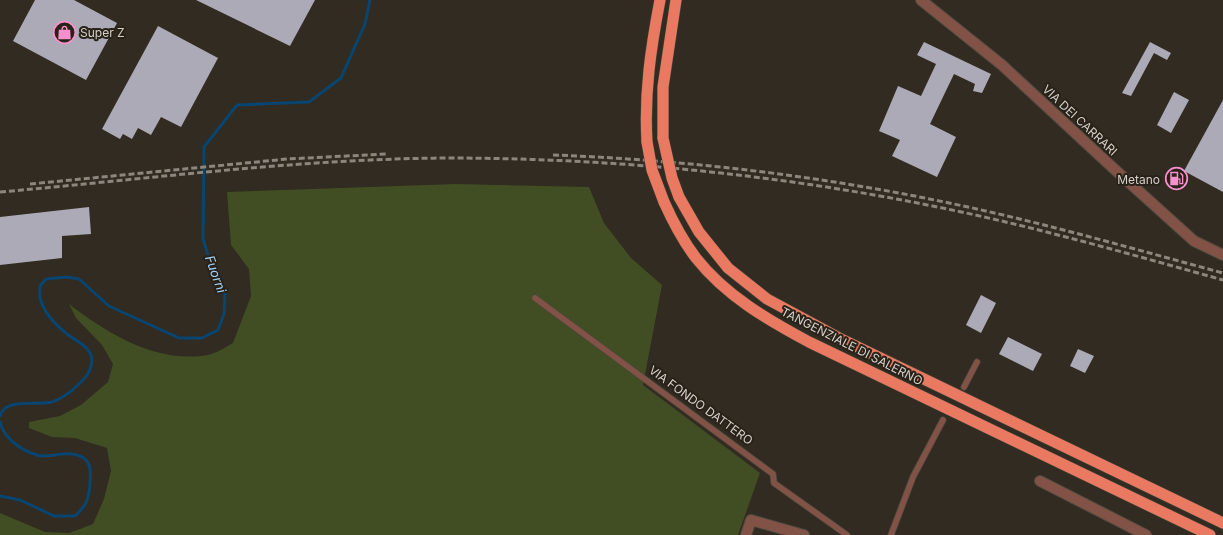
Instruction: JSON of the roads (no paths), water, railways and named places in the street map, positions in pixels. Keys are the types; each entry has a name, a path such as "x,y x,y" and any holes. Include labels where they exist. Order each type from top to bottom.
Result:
{"highway":[{"name":"TANGENZIALE DI SALERNO","path":"660,0 648,72 645,118 647,142 652,170 664,202 675,225 697,259 728,291 760,314 810,342 1210,535"},
{"name":"TANGENZIALE DI SALERNO","path":"676,0 663,87 663,138 672,178 679,197 699,232 728,268 767,299 830,334 1223,524"}],"street":[{"name":"VIA DEI CARRARI","path":"921,0 1002,65 1194,241 1223,254"},
{"path":"1040,481 1146,535"},
{"path":"746,535 751,520 804,535"}],"lane":[{"name":"VIA FONDO DATTERO","path":"535,298 773,474 774,483 847,535"},
{"path":"964,387 977,362"},
{"path":"891,535 913,477 943,420"}],"waterway":[{"name":"Fuorni","path":"0,416 3,410 8,406 22,403 46,403 60,398 71,391 84,379 92,364 91,354 88,349 59,327 48,315 43,306 40,298 40,286 46,279 67,277 79,279 109,306 179,338 202,338 218,330 224,314 225,294 217,269 208,255 203,239 204,147 237,105 309,102 341,78 365,24 370,0"},
{"name":"Fuorni","path":"0,422 2,428 11,440 30,453 44,456 66,454 77,455 86,460 90,468 90,489 88,498 82,509 75,516 54,516 20,500 0,496"}],"railway":[{"path":"30,184 287,159 387,154"},
{"path":"553,155 603,157 704,165 854,185 954,204 1021,219 1223,273"},
{"path":"0,192 223,170 390,159 510,159 637,165 764,178 827,187 952,210 1020,225 1223,280"}],"place":[{"name":"Super Z","path":"65,32"},
{"name":"Metano","path":"1176,179"}]}
